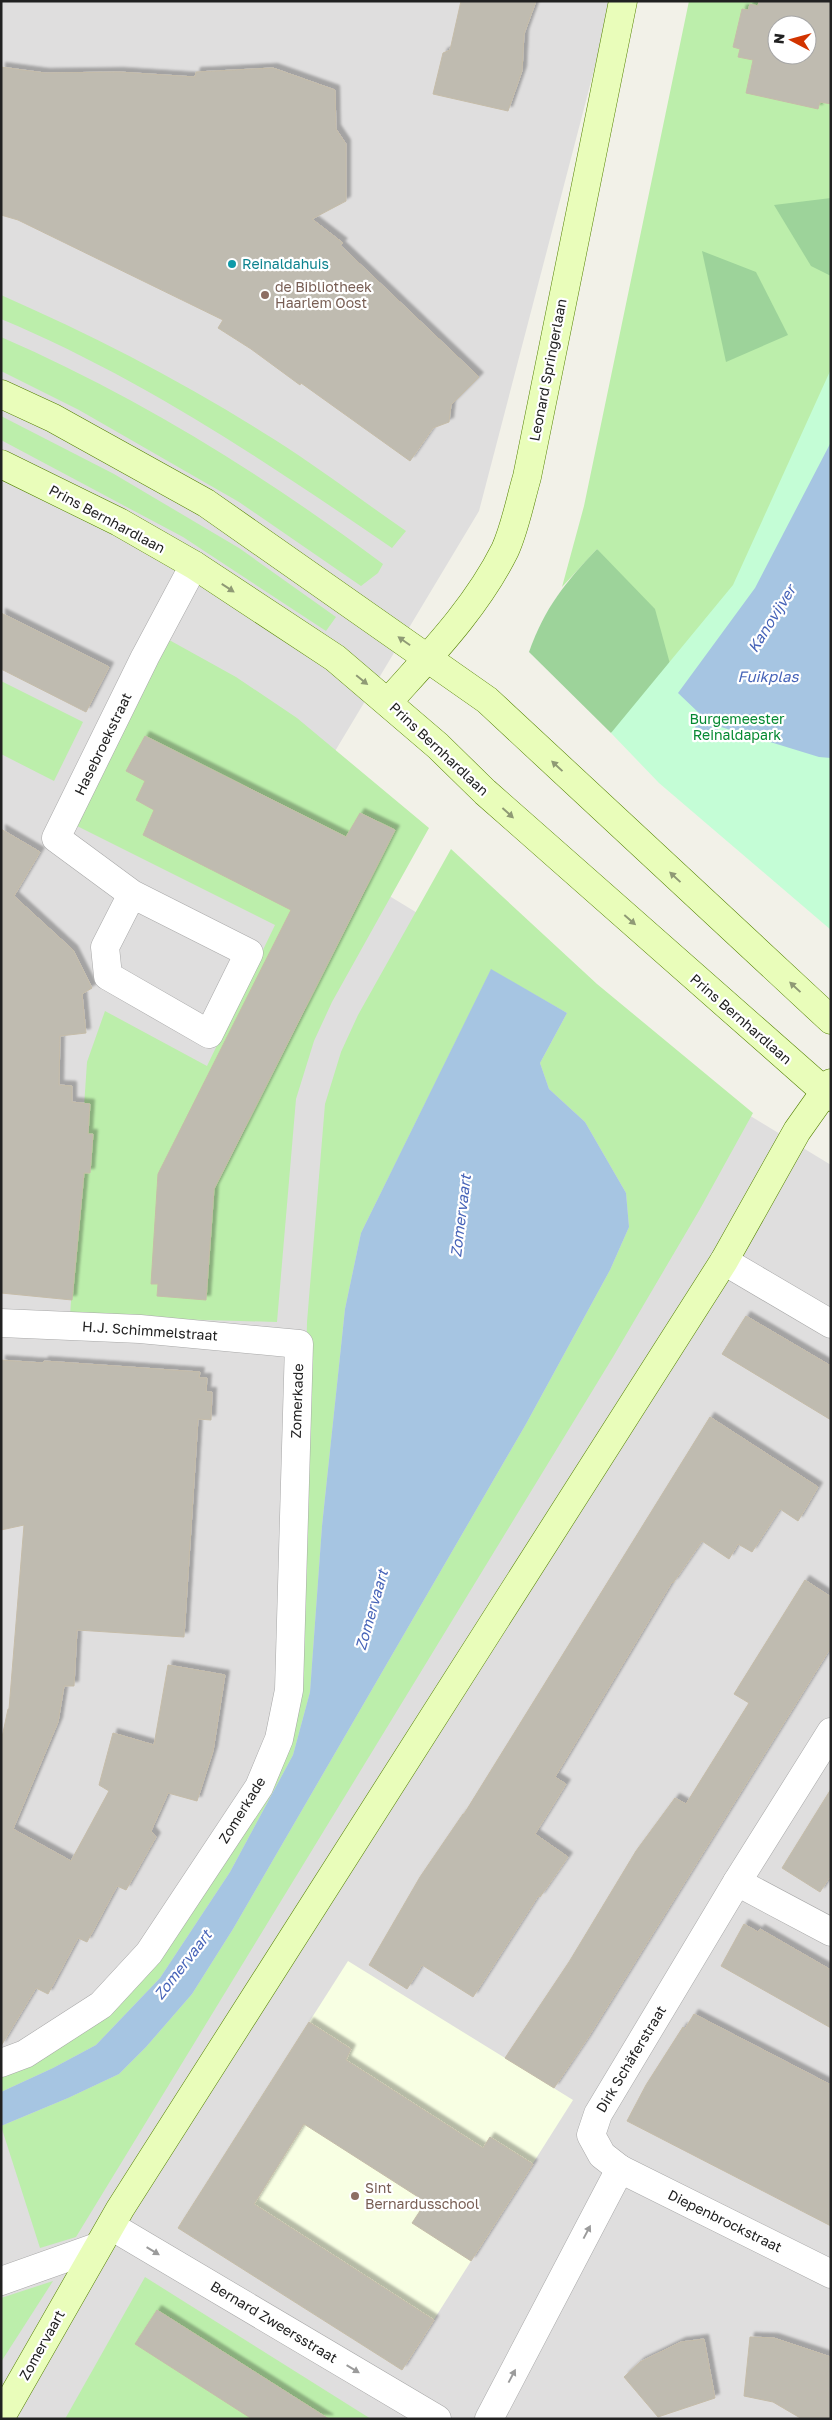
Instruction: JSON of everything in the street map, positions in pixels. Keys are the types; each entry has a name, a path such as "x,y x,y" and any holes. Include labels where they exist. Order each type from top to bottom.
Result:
{"street":[{"name":"Leonard Springerlaan","path":"389,702 463,618 485,587 506,548 527,477 623,1"},
{"path":"1,394 53,418 206,503 487,700 831,1020"},
{"name":"Prins Bernhardlaan","path":"1,464 119,522 194,566 335,658 389,702 485,792 829,1091"},
{"name":"Hasebroekstraat","path":"132,894 105,947 108,976 209,1034 249,953 132,894 56,838 146,657 194,566"},
{"name":"Zomervaart","path":"1,2417 104,2236 724,1261 797,1131 829,1091"},
{"path":"724,1261 831,1324"},
{"name":"H.J. Schimmelstraat","path":"1,1323 140,1329 299,1344"},
{"name":"Zomerkade","path":"1,2063 25,2054 101,2005 149,1953 259,1787 279,1739 289,1690 299,1344"},
{"name":"Dirk Schäferstraat","path":"620,2169 602,2155 591,2135 598,2114 737,1882 831,1732"},
{"path":"737,1882 831,1932"},
{"path":"489,2419 620,2169"},
{"name":"Diepenbrockstraat","path":"620,2169 831,2274"},
{"path":"1,2281 104,2236"},
{"name":"Bernard Zweersstraat","path":"104,2236 437,2419"}],"shaded area":[{"path":"1,1 612,1 479,511 286,833 831,1165 831,2419 1,2419"},
{"name":"Sint Bernardusschool","path":"348,1961 573,2100 402,2370 178,2228"}],"green space":[{"path":"689,1 831,1 831,442 678,693 597,549 562,587 584,506"},
{"path":"831,198 831,276 811,266 774,205"},
{"path":"702,251 756,272 788,335 726,362"},
{"path":"1,295 105,344 206,398 289,449 406,531 392,548 202,423 103,367 1,319"},
{"path":"1,337 52,360 150,411 246,469 292,499 383,564 378,573 361,586 239,502 79,410 1,371"},
{"name":"Burgemeester Reinaldapark","path":"831,369 831,930 659,783 611,733 733,585"},
{"path":"1,416 114,474 239,548 336,617 326,631 183,537 1,440"},
{"path":"597,549 655,609 678,693 611,733 529,652 542,622 557,596"},
{"path":"162,636 236,677 297,718 429,828 332,1002 314,1041 296,1099 277,1322 70,1316 87,1062 105,1011 207,1066 275,925 71,823"},
{"path":"1,681 83,722 54,781 1,754"},
{"path":"451,849 597,984 753,1113 700,1209 613,1357 76,2237 40,2248 1,2126 119,2074 146,2047 192,1994 233,1929 526,1424 610,1270 629,1227 626,1193 585,1122 549,1089 540,1063 567,1013 491,970 361,1233 345,1309 322,1526 310,1692 293,1755 230,1872 160,1978 96,2045 53,2068 1,2092 1,2072 67,2039 267,1789 300,1633 307,1322 325,1104 341,1052 358,1015"},
{"path":"145,2277 371,2419 65,2419"},
{"path":"53,2281 1,2362 1,2298"}],"water":[{"name":"Fuikplas","path":"831,442 831,758 819,757 721,727 701,742 692,736 700,714 678,693 755,588"},
{"path":"491,969 567,1013 540,1063 549,1089 585,1122 626,1193 629,1227 610,1270 526,1424 233,1929 192,1994 146,2047 119,2074 1,2126 1,2092 53,2068 96,2045 160,1978 230,1872 293,1755 310,1692 322,1526 345,1309 361,1233"}],"building":[{"path":"461,1 536,1 524,34 522,71 508,111 433,94 443,53 450,50"},
{"path":"759,1 831,1 831,104 820,102 818,109 746,93 753,60 738,57 740,49 733,47 742,9 748,10 750,4 758,6"},
{"name":"Reinaldahuis","path":"1,67 45,73 119,72 195,77 196,72 273,68 335,90 336,129 346,144 346,201 312,219 343,243 340,245 479,377 451,405 449,422 433,428 410,461 301,383 300,385 251,349 218,328 223,320 18,220 1,215"},
{"path":"1,613 109,667 86,712 1,669"},
{"path":"145,736 346,837 360,813 395,830 214,1189 206,1300 157,1296 158,1284 151,1284 158,1174 291,910 143,835 154,810 136,800 145,781 126,771"},
{"path":"1,829 40,852 14,896 73,950 92,988 82,994 86,1033 60,1036 59,1085 72,1086 72,1102 90,1104 88,1134 93,1134 90,1173 84,1173 72,1300 1,1293"},
{"path":"746,1316 831,1366 831,1420 722,1354"},
{"path":"1,1360 43,1363 44,1361 200,1372 199,1378 207,1378 206,1392 212,1392 211,1420 198,1419 184,1637 77,1630 74,1686 64,1686 58,1722 13,1829 71,1861 109,1791 99,1785 113,1733 154,1745 168,1665 225,1675 213,1751 197,1801 168,1793 151,1831 156,1837 126,1890 117,1886 87,1942 78,1938 48,1994 36,1988 1,2046 1,1742 9,1709 24,1525 1,1530"},
{"path":"710,1417 818,1487 798,1521 780,1509 752,1552 738,1544 729,1559 702,1541 672,1582 555,1777 566,1784 535,1834 568,1857 540,1897 538,1896 473,1997 422,1965 407,1989 369,1965 420,1877 464,1814"},
{"path":"805,1580 831,1597 831,1647 587,2039 554,2088 505,2058 569,1962 636,1851 675,1798 686,1804 749,1703 734,1694"},
{"path":"831,1789 831,1875 820,1892 782,1868"},
{"path":"744,1924 758,1932 760,1929 831,1970 831,2028 721,1966"},
{"path":"694,2014 831,2085 831,2226 627,2121 646,2085 683,2027 685,2029"},
{"path":"309,2022 351,2049 346,2060 483,2148 490,2137 533,2164 471,2261 412,2223 426,2202 304,2124 254,2204 434,2320 402,2370 178,2228"},
{"path":"157,2310 329,2419 252,2419 135,2344"},
{"path":"750,2337 774,2338 831,2357 831,2419 802,2419 773,2402 744,2396"},
{"path":"704,2339 715,2398 658,2417 624,2377 640,2362 681,2342"}],"place":[{"name":"Reinaldahuis","path":"232,264"},
{"name":"de Bibliotheek Haarlem Oost","path":"265,295"},
{"name":"Sint Bernardusschool","path":"355,2196"}],"water label":[{"name":"Kanovijver","path":"772,619"}]}
